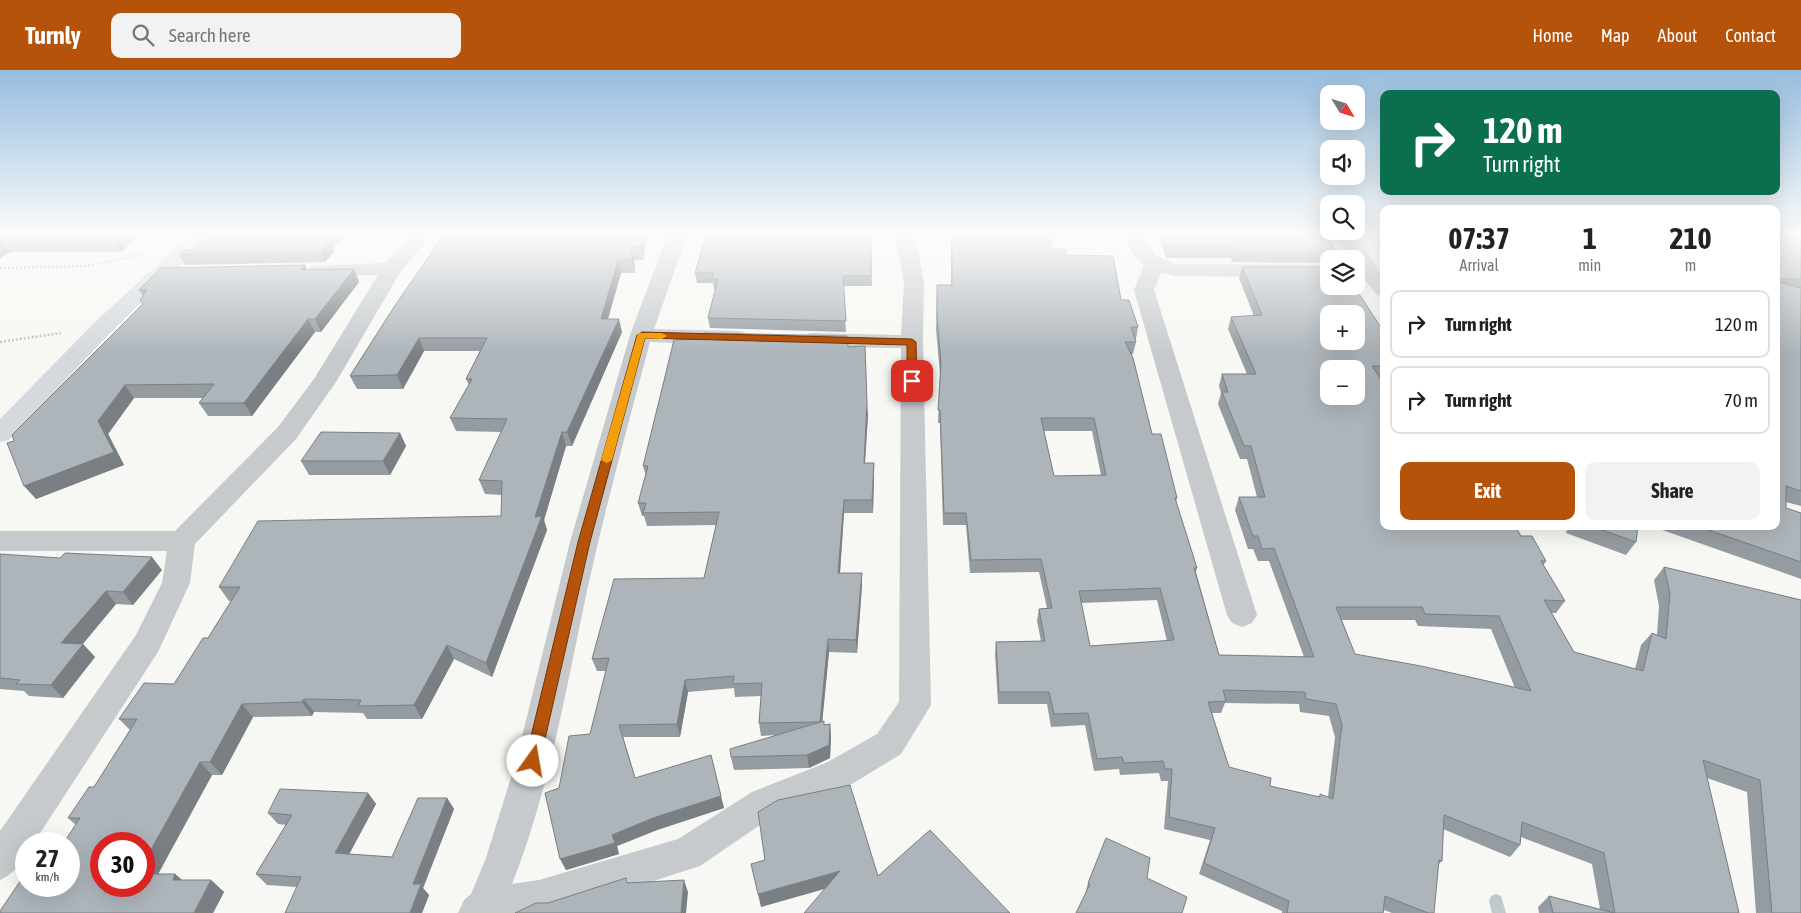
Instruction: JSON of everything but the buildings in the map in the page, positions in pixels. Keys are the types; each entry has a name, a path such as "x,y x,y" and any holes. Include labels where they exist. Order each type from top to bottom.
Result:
{"street":[{"path":"0,434 104,327 145,275"},
{"path":"0,862 11,830 147,643 176,583 182,541 287,433 324,382 388,275"},
{"path":"480,910 504,858 533,761 584,542 642,335 663,275"},
{"path":"480,910 539,900 687,854 764,803 840,773 889,744 916,705 913,275"},
{"path":"1150,275 1144,290 1242,615"},
{"path":"1368,275 1380,287"},
{"path":"642,335 758,339"},
{"path":"788,340 912,342"},
{"path":"0,542 182,541"}],"path":[{"path":"0,342 104,327"}],"waterway":[{"path":"1496,901 1499,913"}],"slow traffic":[{"path":"607,460 642,335 662,336"}],"route":[{"path":"533,761 584,542 642,335 912,342 912,381"}]}
